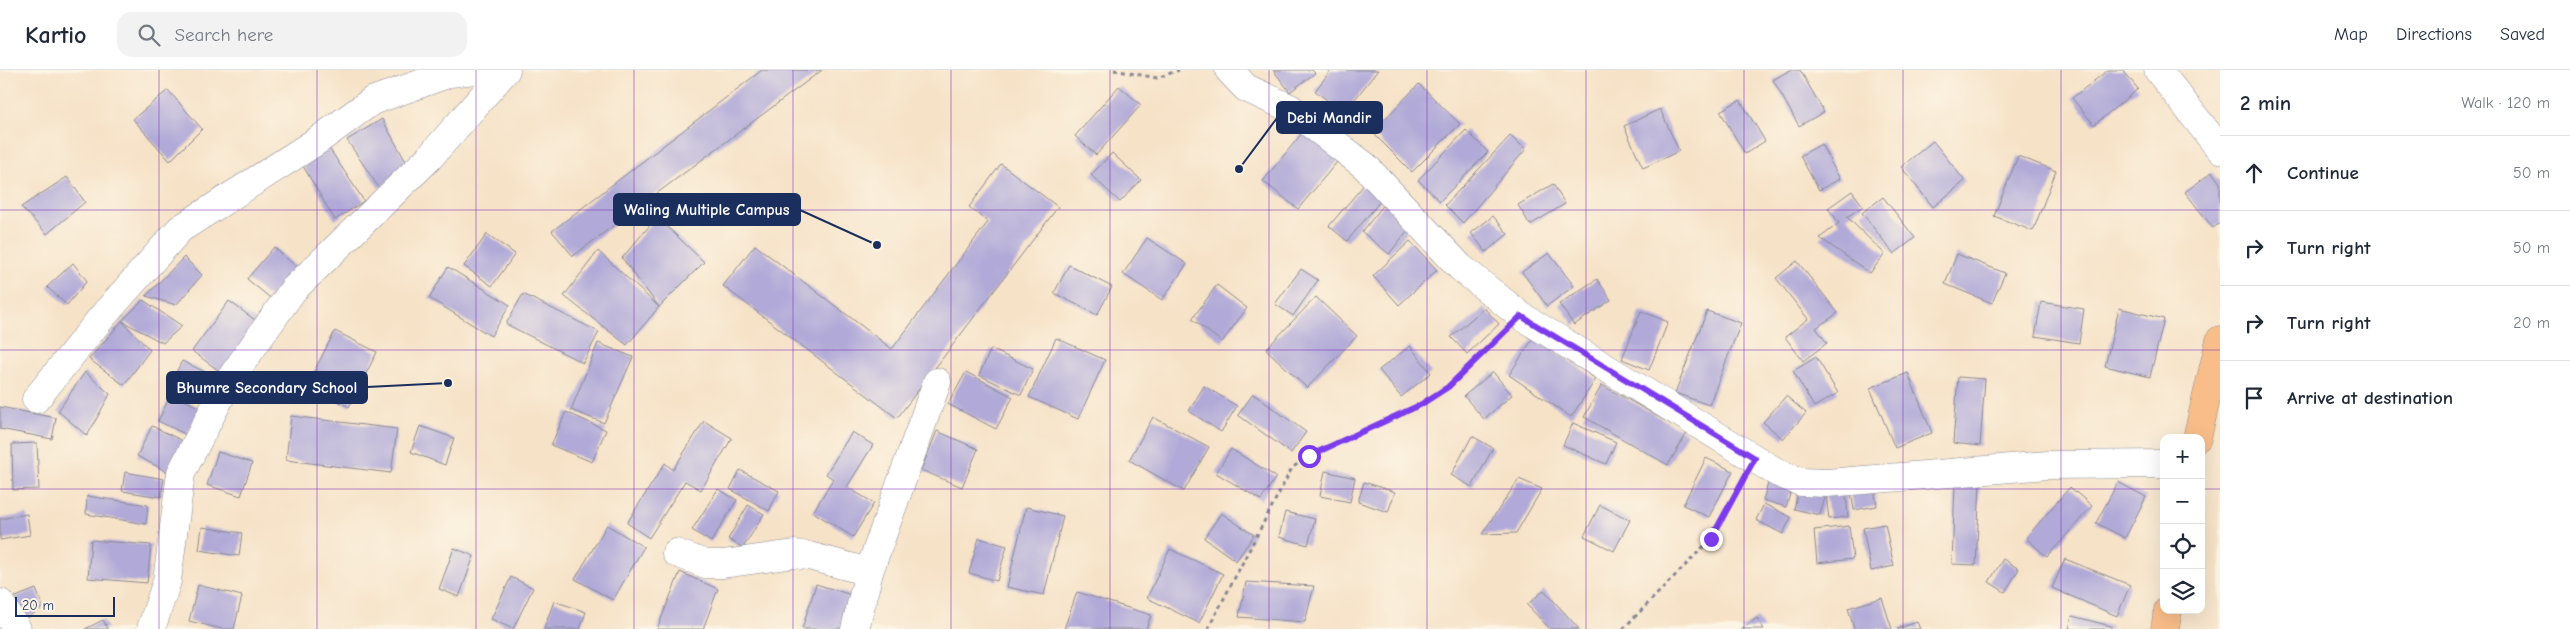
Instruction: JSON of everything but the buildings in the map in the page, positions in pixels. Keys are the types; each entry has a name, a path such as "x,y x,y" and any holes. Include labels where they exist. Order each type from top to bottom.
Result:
{"highway":[{"path":"2198,434 2220,340"},
{"path":"2165,629 2167,614"}],"street":[{"path":"36,399 102,318 180,229 318,141 372,101 450,73 474,70"},
{"path":"151,629 167,581 181,473 228,382 293,290 429,158 506,70"},
{"path":"1229,70 1246,88 1290,108 1365,166 1460,267 1521,316 1778,473 1801,482 1827,483 2048,465 2160,464"},
{"path":"2158,70 2220,150"},
{"path":"855,629 869,572 937,382"},
{"path":"676,553 706,564 723,564 794,554 809,556 869,572"},
{"path":"0,603 16,629"}],"path":[{"path":"1114,70 1157,78 1179,70"},
{"path":"1208,629 1292,468 1318,452 1420,405 1448,387 1521,316"},
{"path":"1623,629 1711,539 1755,458"}],"place":[{"name":"Debi Mandir","path":"1239,169"},
{"name":"Waling Multiple Campus","path":"877,245"},
{"name":"Bhumre Secondary School","path":"448,383"}],"route":[{"path":"1309,456 1420,405 1448,387 1521,316 1755,458 1711,539"}]}
